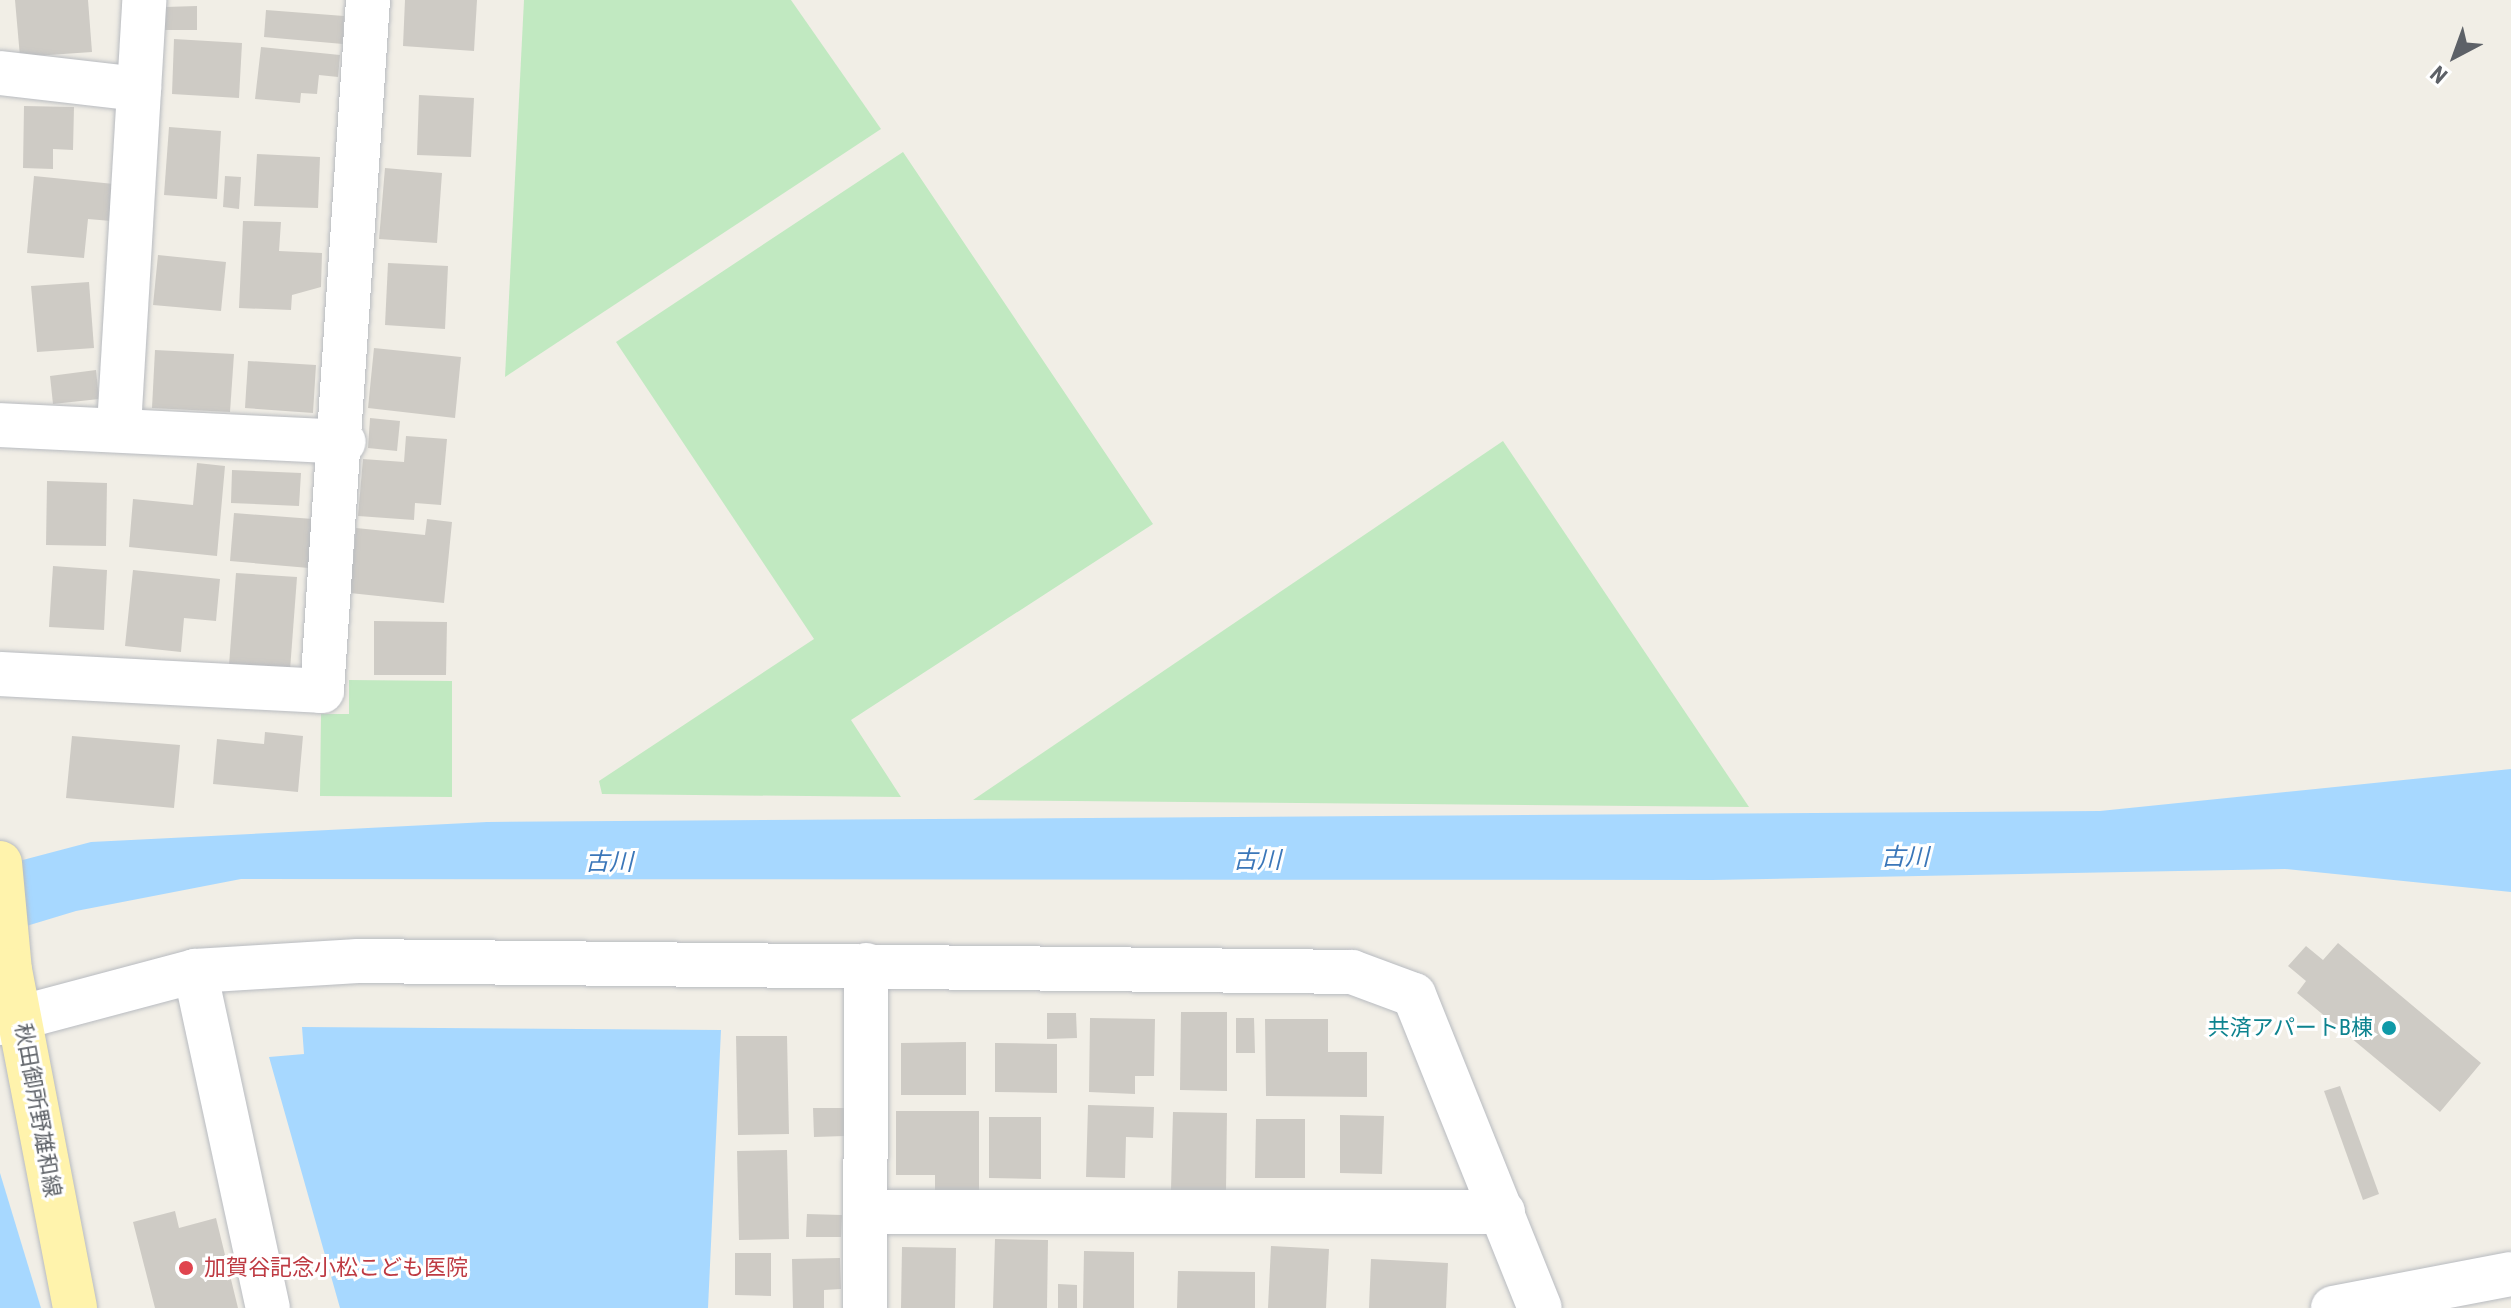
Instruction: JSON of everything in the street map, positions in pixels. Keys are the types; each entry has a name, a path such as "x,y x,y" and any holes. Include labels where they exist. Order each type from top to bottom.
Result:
{"main road":[{"name":"秋田御所野雄和線","path":"0,864 10,970 11,1020 75,1308"}],"street":[{"path":"119,427 144,0"},
{"path":"0,674 322,691 344,442 368,0"},
{"path":"0,73 139,89"},
{"path":"0,425 119,427 344,442"},
{"path":"11,1020 195,971 358,961 1352,972 1414,995 1540,1308"},
{"path":"865,1308 866,965"},
{"path":"195,971 268,1308"},
{"path":"865,1212 1503,1212"},
{"path":"2333,1308 2511,1274"}],"green space":[{"path":"524,0 791,0 881,129 505,377"},
{"path":"903,152 1153,524 851,720 901,797 602,794 599,781 814,639 616,342"},
{"path":"1503,441 1749,807 973,800"},
{"path":"349,680 452,681 452,797 320,796 321,714 349,714"}],"water":[{"name":"古川","path":"2511,769 2511,892 2285,869 1712,880 241,879 76,911 0,934 0,866 91,842 487,822 2100,811"},
{"path":"302,1027 721,1030 708,1308 340,1308 269,1057 304,1054"},
{"path":"0,1173 41,1308 0,1308"}],"building":[{"path":"15,0 88,0 92,52 20,57"},
{"path":"405,0 477,0 474,51 403,46"},
{"path":"197,6 197,30 165,30 165,7"},
{"path":"266,10 344,16 343,44 264,37"},
{"path":"174,39 242,43 239,98 172,94"},
{"path":"261,47 340,55 338,77 319,75 317,94 301,93 300,103 255,99"},
{"path":"419,95 474,98 471,157 417,155"},
{"path":"24,106 74,107 73,150 53,149 53,169 23,168"},
{"path":"169,127 221,131 217,199 164,195"},
{"path":"257,154 320,157 318,208 254,206"},
{"path":"385,168 442,173 437,243 379,239"},
{"path":"34,176 114,184 111,221 88,219 84,258 27,253"},
{"path":"225,176 241,177 239,209 223,207"},
{"path":"243,221 281,222 279,251 322,253 321,287 292,295 291,310 239,308"},
{"path":"158,255 226,262 221,311 153,305"},
{"path":"388,263 448,266 445,329 385,325"},
{"path":"89,282 94,348 37,352 31,286"},
{"path":"374,348 461,357 455,418 368,408"},
{"path":"155,350 234,354 230,412 152,408"},
{"path":"248,361 316,365 313,413 245,408"},
{"path":"96,370 99,399 53,404 50,376"},
{"path":"370,418 400,421 397,451 368,448"},
{"path":"406,436 447,439 441,505 415,503 414,520 358,516 363,459 404,462"},
{"path":"197,463 225,466 217,556 129,547 133,499 193,505"},
{"path":"232,470 301,473 299,506 231,503"},
{"path":"47,481 107,483 106,546 46,545"},
{"path":"234,513 313,519 309,568 230,561"},
{"path":"427,519 452,522 444,603 350,593 356,528 425,535"},
{"path":"53,566 107,570 104,630 49,627"},
{"path":"133,570 220,579 216,621 184,618 181,652 125,646"},
{"path":"236,573 297,577 290,670 229,665"},
{"path":"374,621 447,622 446,675 374,675"},
{"path":"265,732 303,736 298,792 213,784 217,739 264,744"},
{"path":"72,736 180,745 174,808 66,798"},
{"name":"共済アパートB棟","path":"2338,943 2481,1063 2440,1112 2297,993 2306,981 2288,966 2306,946 2323,960"},
{"path":"1181,1012 1227,1012 1227,1091 1180,1090"},
{"path":"1047,1013 1076,1013 1077,1038 1047,1039"},
{"path":"1090,1018 1155,1019 1154,1076 1135,1076 1135,1094 1089,1092"},
{"path":"1236,1018 1254,1018 1255,1053 1236,1053"},
{"path":"1265,1019 1328,1019 1328,1052 1367,1052 1367,1097 1266,1096"},
{"path":"736,1036 787,1036 789,1134 738,1135"},
{"path":"966,1042 966,1095 901,1095 901,1043"},
{"path":"995,1043 1057,1044 1057,1093 995,1092"},
{"path":"2340,1086 2379,1194 2363,1200 2324,1091"},
{"path":"1088,1105 1154,1107 1153,1138 1126,1137 1125,1178 1086,1177"},
{"path":"813,1108 844,1108 845,1136 814,1137"},
{"path":"896,1111 979,1111 979,1190 935,1190 935,1175 896,1175"},
{"path":"1173,1112 1227,1113 1226,1191 1171,1190"},
{"path":"1340,1115 1384,1116 1382,1174 1340,1173"},
{"path":"989,1117 1041,1117 1041,1179 989,1178"},
{"path":"1256,1119 1305,1119 1305,1178 1255,1178"},
{"path":"787,1150 789,1239 739,1240 737,1151"},
{"name":"加賀谷記念小松こども医院","path":"175,1211 179,1228 216,1218 238,1308 155,1308 133,1222"},
{"path":"807,1214 842,1215 841,1237 806,1237"},
{"path":"995,1239 1048,1240 1047,1308 993,1308"},
{"path":"1271,1246 1329,1249 1326,1308 1268,1308"},
{"path":"902,1247 956,1248 955,1308 901,1308"},
{"path":"1084,1251 1134,1252 1134,1308 1083,1308"},
{"path":"735,1253 771,1253 771,1296 735,1295"},
{"path":"840,1258 841,1289 824,1290 824,1308 793,1308 792,1259"},
{"path":"1371,1259 1448,1263 1446,1308 1369,1308"},
{"path":"1178,1271 1255,1272 1255,1308 1177,1308"},
{"path":"1058,1284 1077,1285 1077,1308 1058,1308"}],"place":[{"name":"共済アパートB棟","path":"2389,1028"},
{"name":"加賀谷記念小松こども医院","path":"186,1268"}]}
